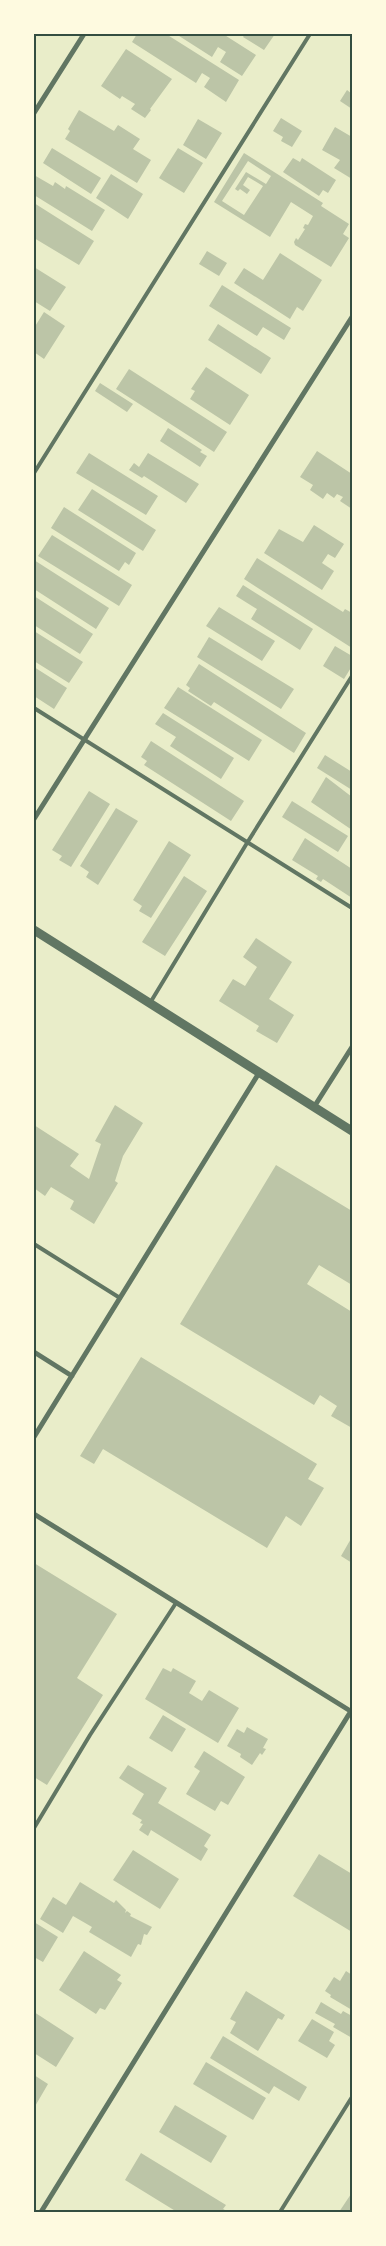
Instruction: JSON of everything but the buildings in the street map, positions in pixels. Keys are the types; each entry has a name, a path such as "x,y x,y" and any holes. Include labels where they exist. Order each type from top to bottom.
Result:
{"street":[{"path":"34,113 84,34"},
{"path":"34,819 352,317"},
{"path":"34,930 352,1131"},
{"path":"314,1107 352,1047"},
{"path":"34,1437 260,1073"},
{"path":"34,1352 72,1376"},
{"path":"34,1514 352,1711 41,2212"}],"lane":[{"path":"34,473 310,34"},
{"path":"150,1003 247,842 352,676"},
{"path":"34,708 352,908"},
{"path":"34,1244 120,1298"},
{"path":"34,1828 90,1735 176,1603"},
{"path":"280,2212 352,2097"}]}
